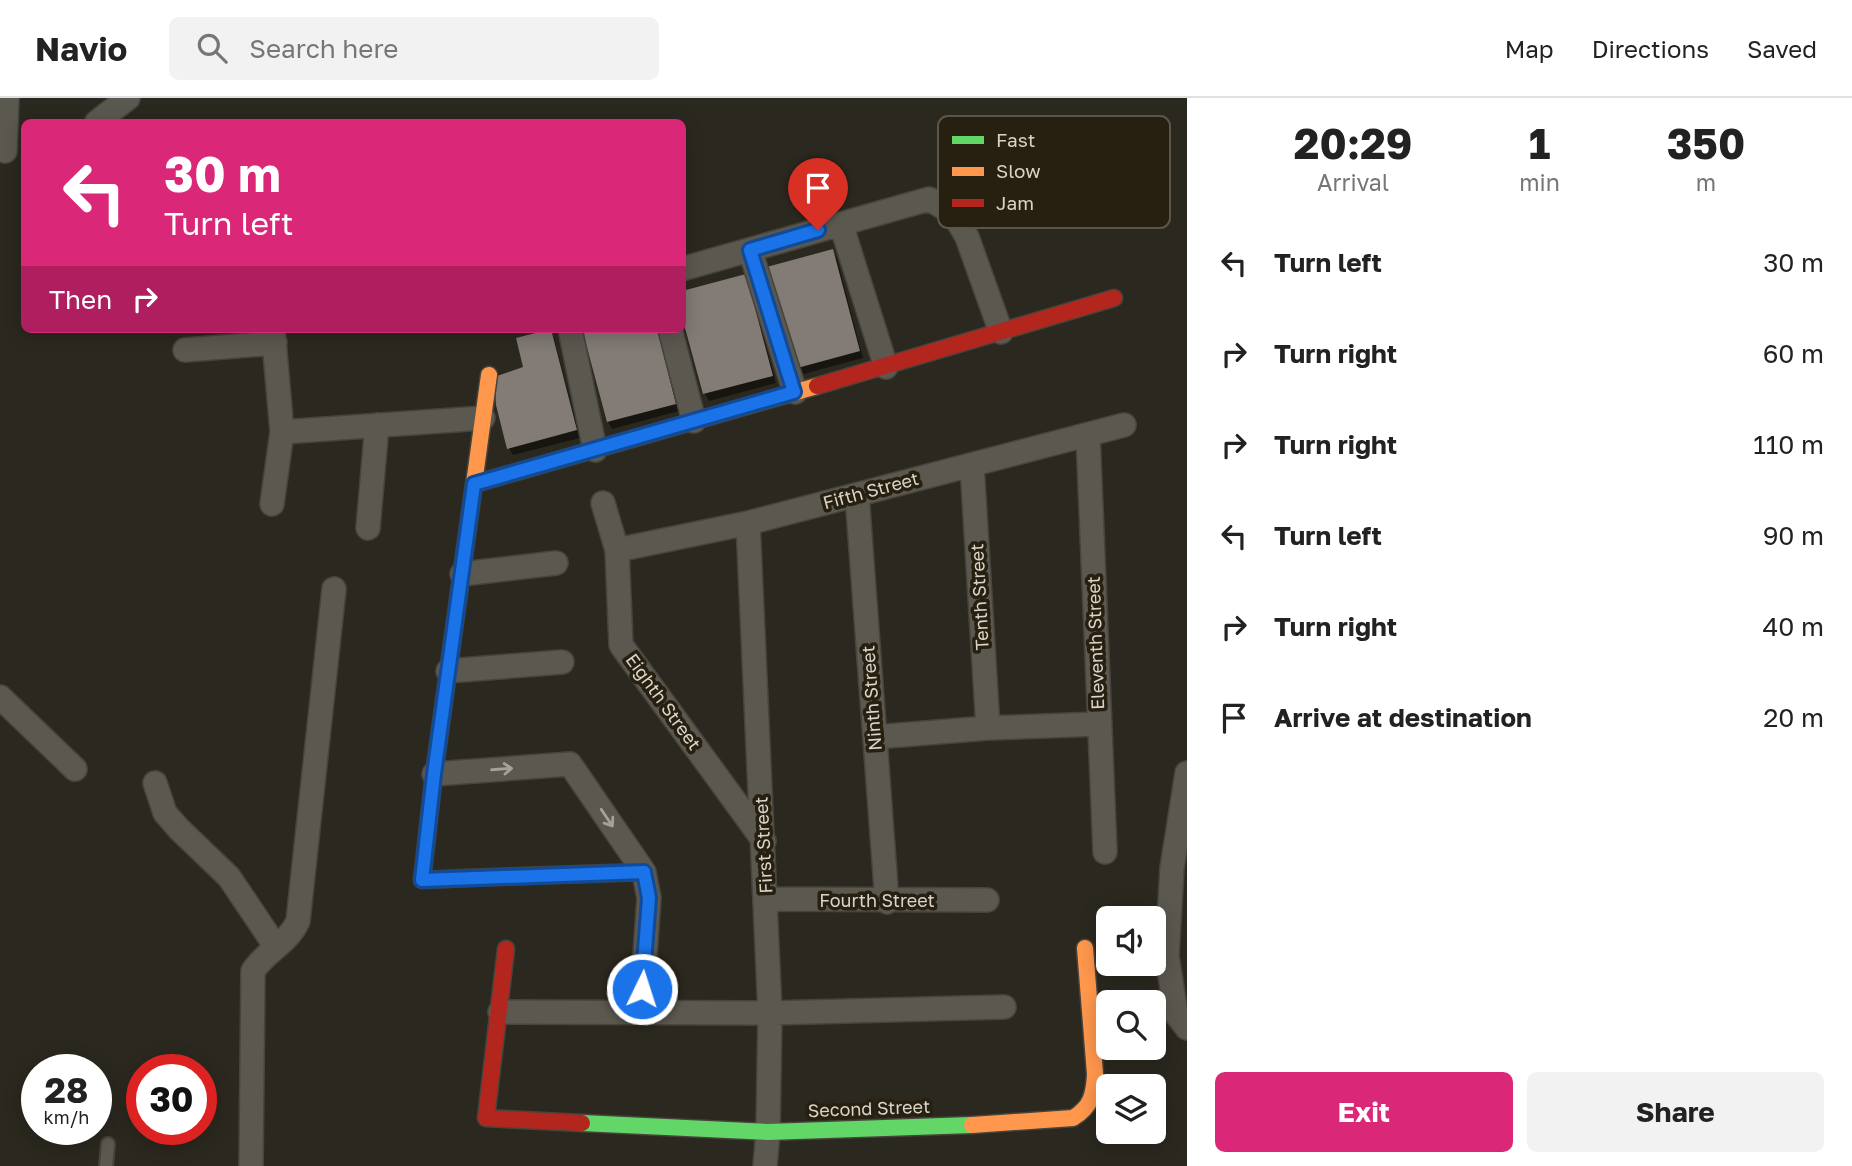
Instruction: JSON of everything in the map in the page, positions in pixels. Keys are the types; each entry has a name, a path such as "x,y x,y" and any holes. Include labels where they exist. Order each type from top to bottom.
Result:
{"street":[{"path":"7,98 10,151"},
{"path":"101,119 128,98"},
{"path":"686,268 929,200 938,205"},
{"path":"841,224 886,367"},
{"path":"962,228 1001,332"},
{"path":"750,250 794,392"},
{"path":"474,484 886,367 1114,298"},
{"path":"571,333 595,450"},
{"path":"671,333 694,421"},
{"path":"185,350 274,336 282,432 272,504"},
{"path":"489,375 422,880 644,872"},
{"path":"282,432 483,418"},
{"path":"368,528 377,425"},
{"name":"Fifth Street","path":"617,550 748,523 1124,425"},
{"name":"Eleventh Street","path":"1088,435 1105,852"},
{"name":"Tenth Street","path":"972,465 988,728"},
{"name":"Ninth Street","path":"857,495 887,902"},
{"name":"Eighth Street","path":"603,503 617,550 621,645 764,841"},
{"name":"First Street","path":"748,523 764,841 769,1013 768,1132 765,1166"},
{"path":"462,574 556,563"},
{"path":"251,1166 253,971 258,963 294,931 298,921 334,589"},
{"path":"448,671 562,662"},
{"path":"0,697 75,769"},
{"path":"875,737 988,728 1100,724"},
{"path":"434,774 570,764 644,872 649,898 640,1012"},
{"path":"1187,773 1172,868 1167,956 1176,1014 1187,1028"},
{"path":"155,783 165,813 179,830 229,877 276,947"},
{"name":"Fourth Street","path":"766,900 987,900"},
{"name":"Second Street","path":"500,1012 486,1118 768,1132 1015,1125 1073,1118 1086,1110 1094,1094 1095,1074 1085,948"},
{"path":"506,949 500,1012 769,1013 1004,1007"}],"lane":[{"path":"106,1166 108,1145"}],"building":[{"path":"833,249 860,351 790,370 763,268"},
{"path":"746,274 773,376 703,394 686,332 686,290"},
{"path":"535,333 552,333 577,430 507,449 496,405 494,377 523,367 516,338"},
{"path":"583,333 658,333 676,404 607,422"}],"traffic: fast":[{"path":"467,878 644,872"},
{"path":"582,1123 768,1132 972,1125"}],"traffic: slow":[{"path":"467,878 422,880 489,375"},
{"path":"474,484 817,386"},
{"path":"972,1125 1073,1118 1088,1105 1094,1088 1095,1074 1085,948"}],"traffic: jam":[{"path":"817,386 1114,298"},
{"path":"506,949 486,1118 582,1123"}],"route":[{"path":"642,989 649,898 644,872 422,880 474,484 794,392 750,250 818,230"}]}
